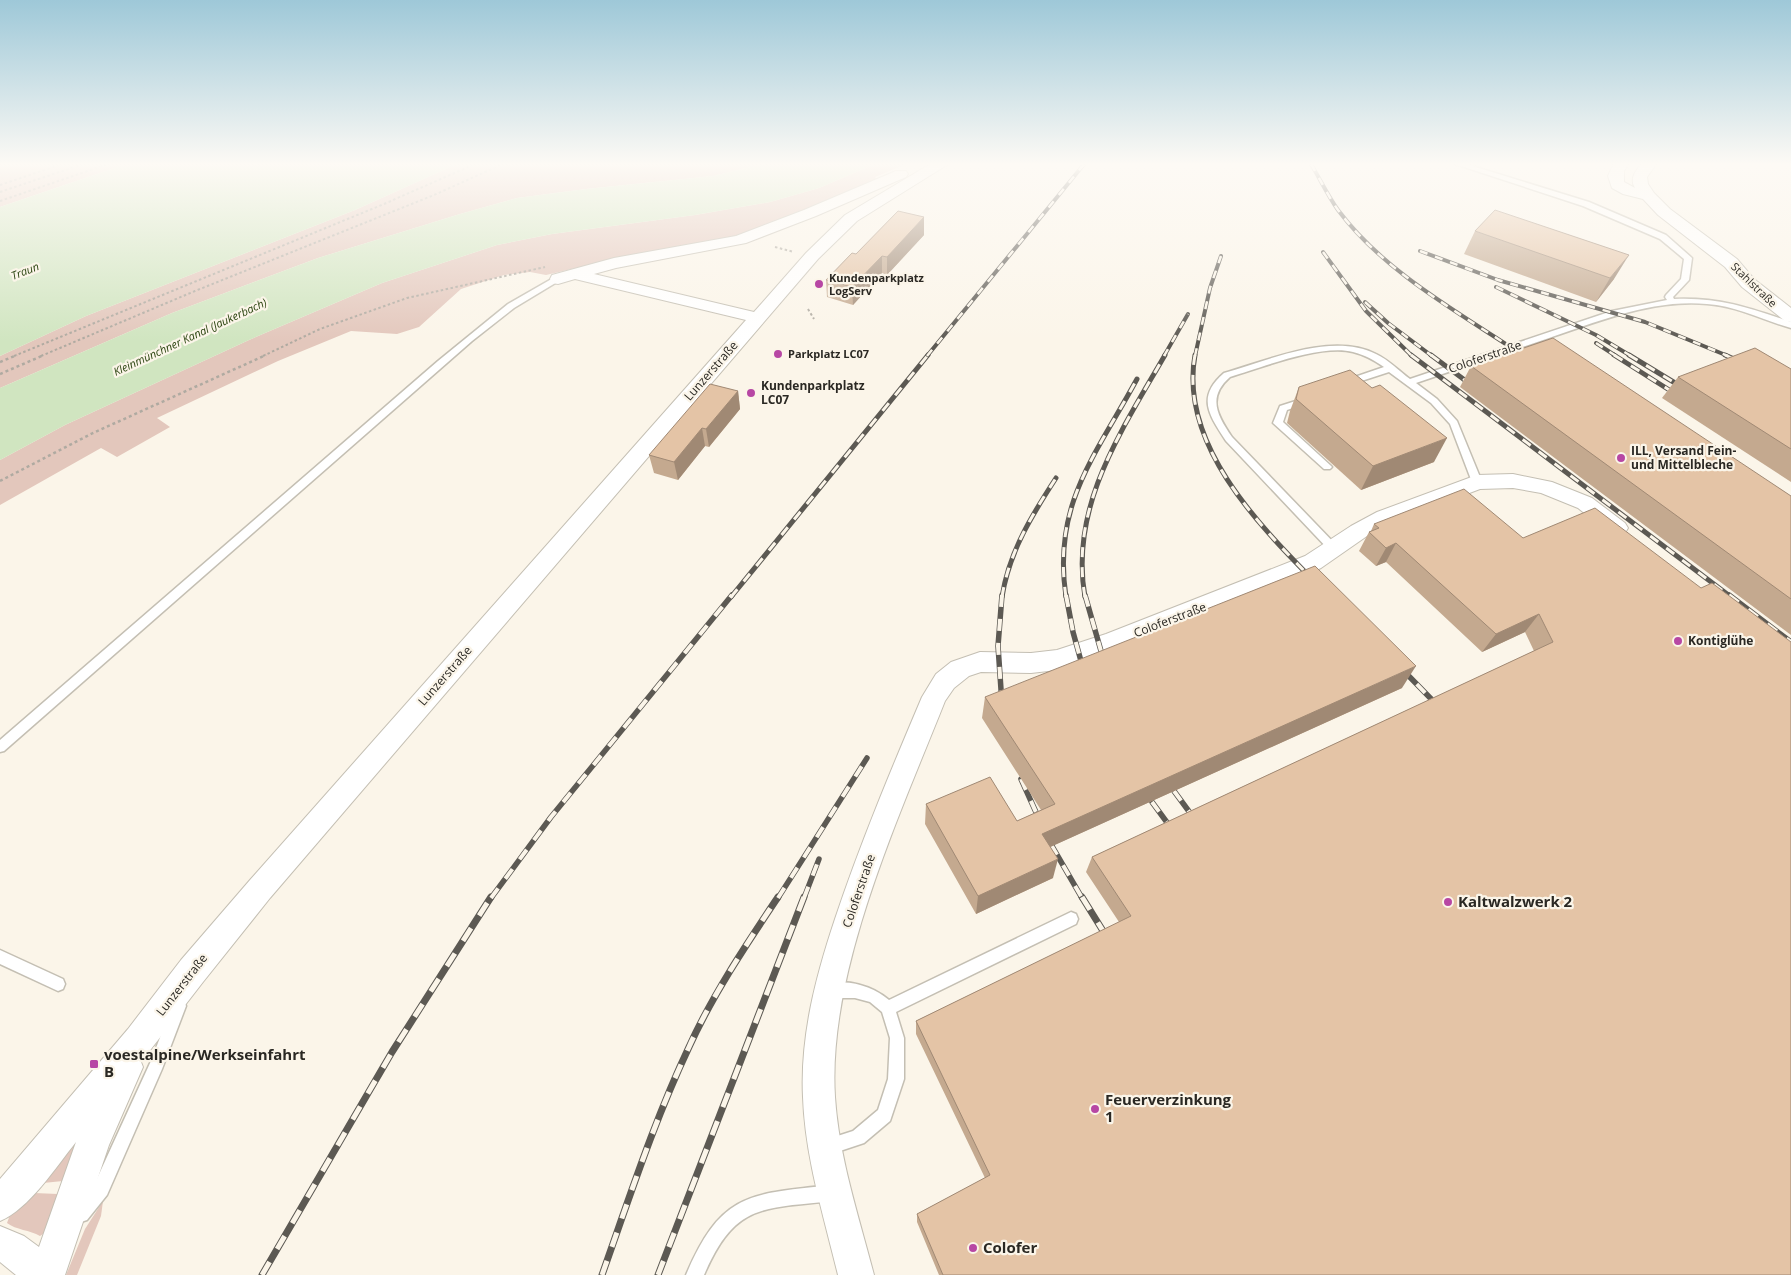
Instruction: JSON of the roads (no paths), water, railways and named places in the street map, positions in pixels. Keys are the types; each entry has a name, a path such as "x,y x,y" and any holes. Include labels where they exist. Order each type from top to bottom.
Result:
{"street":[{"path":"560,273 740,240 785,222"},
{"name":"Lunzerstraße","path":"0,1204 139,1040 192,971 266,882 812,256 846,222"},
{"name":"Stahlstraße","path":"1678,222 1732,263 1748,283 1791,317"},
{"path":"560,273 758,318"},
{"path":"1477,482 1513,482 1545,487 1570,496 1585,503 1632,540"},
{"name":"Coloferstraße","path":"856,1275 826,1147 819,1088 820,1049 829,990 846,927 882,825 934,697 945,681 960,669 980,662 1031,663 1057,660 1099,647 1284,575 1312,562 1359,531 1385,517 1433,498 1450,494 1477,482"},
{"name":"Lunzerstraße","path":"47,1275 93,1141 139,1040"},
{"path":"0,1244 21,1253 34,1270 35,1275"}],"lane":[{"path":"1629,222 1663,237 1688,258 1685,280 1669,297 1672,302"},
{"path":"0,748 456,350 492,320 560,273"},
{"name":"Coloferstraße","path":"1410,382 1543,341 1615,313 1643,305 1693,301 1736,306 1791,325"},
{"path":"1334,548 1229,439 1218,423 1212,407 1211,394 1216,383 1227,375 1314,350 1335,347 1354,349 1374,356 1434,401 1454,423 1477,482"},
{"path":"1335,388 1341,384 1391,368"},
{"path":"1311,399 1284,408 1278,423 1327,467"},
{"path":"888,1008 1071,919"},
{"path":"0,957 58,984"},
{"path":"60,1239 101,1189 157,1064 192,971"},
{"path":"826,1147 858,1137 884,1115 896,1079 897,1038 888,1008 874,996 855,991 829,990"},
{"path":"695,1275 704,1254 719,1230 740,1212 755,1204 836,1192"}],"water":[{"name":"Traun","path":"0,222 323,222 86,316 0,356"},
{"name":"Kleinmünchner Kanal (Jaukerbach)","path":"433,222 639,222 552,234 497,245 382,283 249,340 65,425 0,460 0,388 172,313 318,258"}],"railway":[{"path":"927,356 1036,222"},
{"path":"1348,222 1357,233 1401,273 1449,308 1524,356"},
{"path":"1420,251 1498,280 1645,322 1728,356"},
{"path":"1323,252 1366,311 1412,356"},
{"path":"1195,356 1210,288 1221,256"},
{"path":"1496,287 1596,335 1631,356"},
{"path":"1365,302 1388,323 1432,356"},
{"path":"1164,356 1188,314"},
{"path":"1596,343 1616,356"},
{"path":"731,597 928,355"},
{"path":"1085,597 1082,564 1085,531 1092,500 1103,470 1117,441 1165,355"},
{"path":"1195,355 1193,388 1199,419 1211,450 1227,479 1247,507 1291,558 1313,580"},
{"path":"1411,355 1731,597"},
{"path":"1431,355 1470,384"},
{"path":"1522,355 1527,358"},
{"path":"1614,355 1674,393"},
{"path":"1629,355 1685,389"},
{"path":"1725,355 1743,363"},
{"path":"1066,597 1063,564 1065,534 1072,507 1093,457 1137,379"},
{"path":"1002,597 1005,580 1016,549 1030,520 1056,478"},
{"path":"491,898 551,817 732,595"},
{"path":"1002,595 998,646 1002,704"},
{"path":"1066,595 1073,632 1084,672"},
{"path":"1085,595 1105,665"},
{"path":"1729,595 1791,642"},
{"path":"1400,667 1439,707"},
{"path":"778,898 867,758"},
{"path":"1021,779 1049,841 1082,898"},
{"path":"1174,791 1196,821"},
{"path":"1152,802 1174,832"},
{"path":"804,898 819,859"},
{"path":"262,1275 392,1052 491,897"},
{"path":"602,1275 653,1132 698,1027 719,989 778,897"},
{"path":"658,1275 804,897"},
{"path":"1082,897 1108,939"}],"place":[{"name":"Kundenparkplatz LogServ","path":"819,284"},
{"name":"Parkplatz LC07","path":"778,354"},
{"name":"Kundenparkplatz LC07","path":"751,393"},
{"name":"ILL, Versand Fein- und Mittelbleche","path":"1621,458"},
{"name":"Kontiglühe","path":"1678,641"},
{"name":"Kaltwalzwerk 2","path":"1448,902"},
{"name":"voestalpine/Werkseinfahrt B","path":"94,1064"},
{"name":"Feuerverzinkung 1","path":"1095,1109"},
{"name":"Colofer","path":"973,1248"}]}
